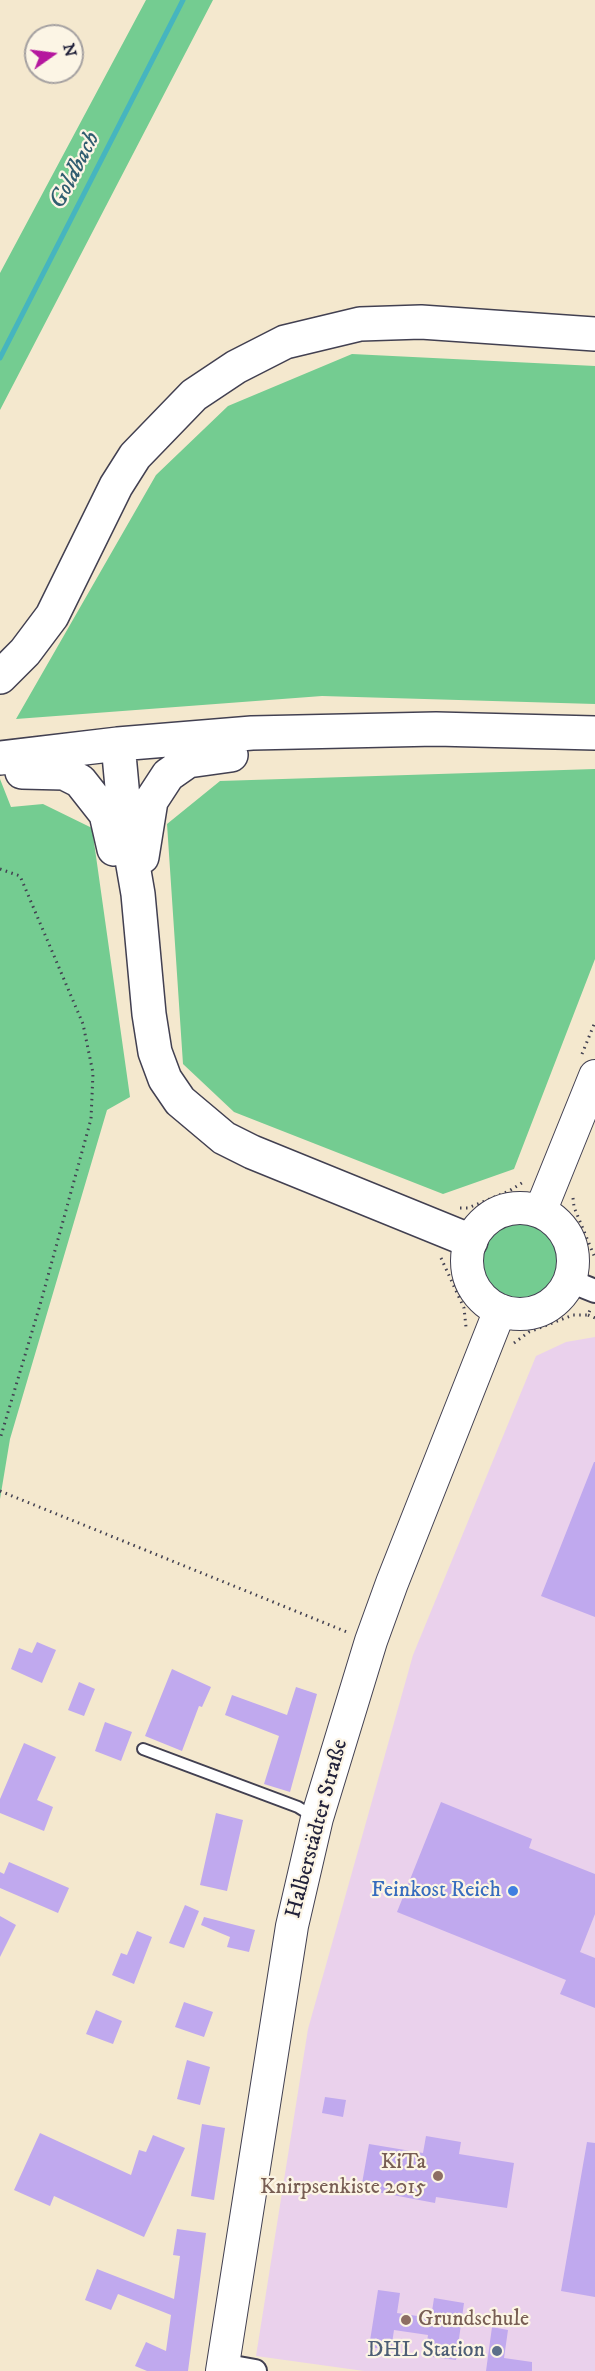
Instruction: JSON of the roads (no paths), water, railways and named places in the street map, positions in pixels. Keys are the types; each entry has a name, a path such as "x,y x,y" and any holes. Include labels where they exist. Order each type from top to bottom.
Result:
{"main road":[{"path":"0,677 25,652 52,616 116,486 135,456 188,400 236,367 285,342 360,324 412,322 595,334"},
{"path":"0,758 118,744 252,734 364,729 595,733"},
{"path":"138,894 146,818 159,787 168,775 188,761 235,754 252,734"},
{"path":"118,744 125,819 138,894 148,1014 155,1052 165,1078 180,1101 200,1121 252,1152 471,1241"},
{"path":"0,758 22,772 64,773 80,781 106,814 117,873 138,894"},
{"path":"540,1212 595,1076"},
{"path":"517,1209 540,1212 559,1226 566,1235 586,1292 563,1293 541,1310 528,1314 500,1310 481,1297 469,1276 467,1265 471,1241 477,1231 494,1215 517,1209"},
{"name":"Halberstädter Straße","path":"222,2368 292,1926 317,1818 371,1641 392,1582 500,1310"}],"street":[{"path":"222,2368 255,2371"}],"lane":[{"path":"143,1749 298,1807 317,1818"}],"waterway":[{"name":"Goldbach","path":"0,358 183,0"}],"place":[{"name":"Feinkost Reich","path":"513,1891"},
{"name":"KiTa Knirpsenkiste 2015","path":"438,2176"},
{"name":"Grundschule","path":"406,2320"},
{"name":"DHL Station","path":"497,2351"}]}
